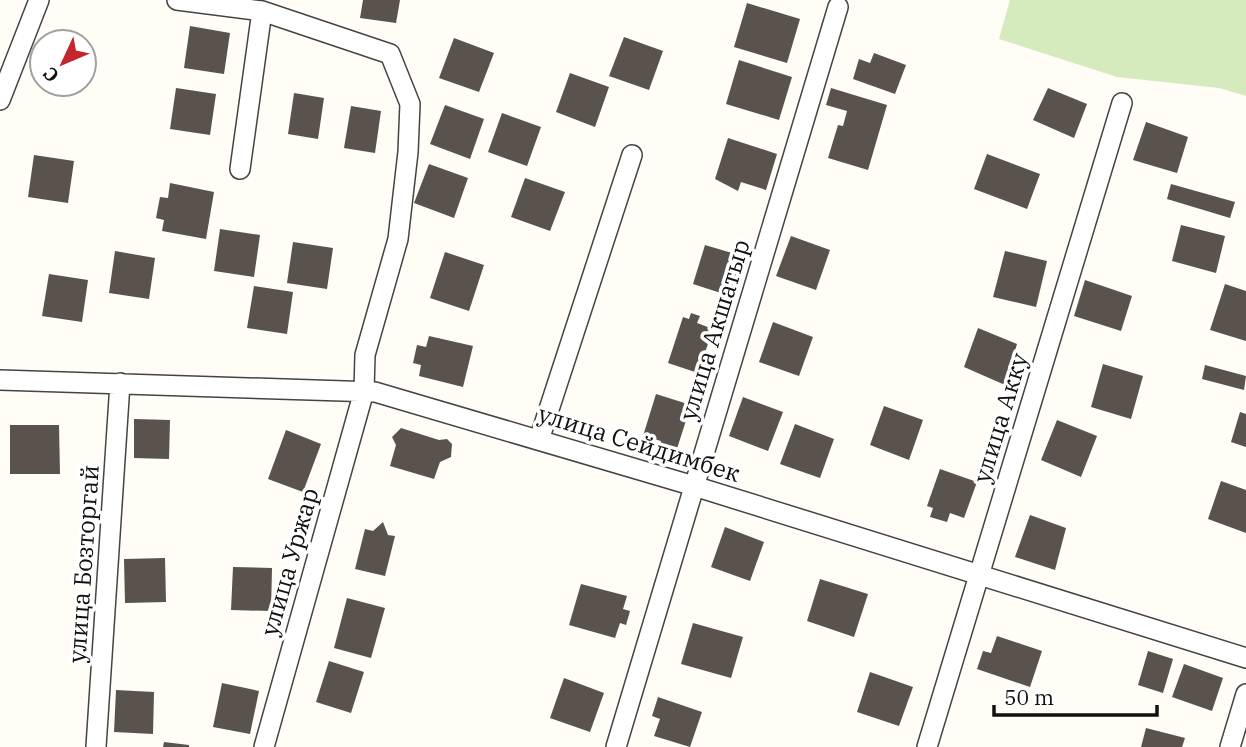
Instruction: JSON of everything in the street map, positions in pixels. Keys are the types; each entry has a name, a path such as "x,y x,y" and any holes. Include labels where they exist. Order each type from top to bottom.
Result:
{"street":[{"path":"0,100 29,32 39,0"},
{"path":"177,0 262,11 390,54 410,104 398,239 365,355 364,391"},
{"name":"улица Акшатыр","path":"616,747 838,7"},
{"path":"240,169 262,11"},
{"name":"улица Акку","path":"927,747 1122,103"},
{"path":"539,440 632,155"},
{"name":"улица Сейдимбек","path":"0,380 375,392 980,573 1246,658"},
{"name":"улица Бозторгай","path":"96,747 120,383"},
{"name":"улица Уржар","path":"264,747 364,391"},
{"path":"1230,747 1246,694"}],"green space":[{"path":"1010,0 1246,0 1246,96 1219,88 1117,77 999,39"}],"building":[{"path":"363,0 400,0 396,23 360,18"},
{"path":"747,3 800,19 787,63 734,47"},
{"path":"190,26 230,33 224,74 184,68"},
{"path":"624,37 663,51 649,90 609,76"},
{"path":"454,38 494,53 479,92 439,78"},
{"path":"874,53 906,65 895,94 853,79 859,59 870,63"},
{"path":"739,60 792,77 779,120 726,104"},
{"path":"570,73 609,87 595,127 556,112"},
{"path":"176,88 216,94 210,135 170,129"},
{"path":"831,88 887,105 868,170 828,158 838,125 843,126 847,111 826,105"},
{"path":"1048,88 1087,104 1074,138 1033,120"},
{"path":"294,93 324,98 318,139 288,134"},
{"path":"445,105 484,119 470,159 430,144"},
{"path":"351,106 381,111 375,153 344,148"},
{"path":"502,113 541,127 527,166 488,152"},
{"path":"1146,122 1188,137 1177,173 1133,160"},
{"path":"728,138 777,154 766,190 741,182 738,191 715,179"},
{"path":"987,154 1040,174 1027,209 974,189"},
{"path":"34,155 74,161 68,203 28,197"},
{"path":"429,164 468,178 454,218 414,203"},
{"path":"525,178 565,192 550,231 511,217"},
{"path":"170,183 214,192 206,239 162,231 164,220 156,218 160,197 168,198"},
{"path":"1171,184 1235,202 1230,218 1167,199"},
{"path":"1181,225 1225,236 1216,273 1172,261"},
{"path":"220,229 260,235 254,277 214,271"},
{"path":"791,236 830,250 816,290 776,276"},
{"path":"293,242 333,248 327,289 287,283"},
{"path":"705,245 742,256 730,296 693,284"},
{"path":"115,251 155,258 149,299 109,293"},
{"path":"1005,251 1047,261 1036,307 993,297"},
{"path":"445,252 484,265 469,311 430,298"},
{"path":"49,274 88,280 82,322 42,316"},
{"path":"1085,280 1132,296 1121,331 1074,316"},
{"path":"1225,284 1246,291 1246,341 1210,330"},
{"path":"254,286 293,292 287,334 247,328"},
{"path":"691,313 700,316 697,323 713,329 698,373 668,363 683,317 689,319"},
{"path":"773,322 813,337 799,376 759,362"},
{"path":"978,328 1017,344 1005,385 964,367"},
{"path":"429,336 473,346 463,387 419,376 421,365 413,363 417,345 426,347"},
{"path":"1103,364 1143,376 1131,419 1091,407"},
{"path":"1205,365 1246,376 1244,390 1202,379"},
{"path":"656,394 691,405 674,458 657,453 661,441 643,436"},
{"path":"743,397 783,412 768,451 729,436"},
{"path":"884,406 923,420 909,460 870,445"},
{"path":"1240,412 1246,414 1246,447 1231,442"},
{"path":"134,419 170,420 169,459 134,458"},
{"path":"1057,420 1097,436 1081,477 1041,460"},
{"path":"795,424 834,439 820,478 780,464"},
{"path":"10,425 59,425 60,474 10,474"},
{"path":"401,428 439,440 447,439 452,444 451,457 440,462 434,479 390,466 396,445 392,437"},
{"path":"286,430 321,444 303,492 268,479"},
{"path":"940,469 977,482 964,518 950,513 947,522 930,517 933,508 927,506"},
{"path":"1221,481 1246,490 1246,533 1208,519"},
{"path":"1030,515 1066,528 1055,570 1015,557"},
{"path":"383,522 388,535 395,536 385,576 355,569 365,529 373,531"},
{"path":"725,527 764,542 750,581 711,567"},
{"path":"165,558 166,602 125,603 124,559"},
{"path":"233,567 272,568 271,611 231,610"},
{"path":"820,579 868,594 854,637 807,621"},
{"path":"581,584 627,596 623,609 630,611 626,625 620,623 615,638 569,625"},
{"path":"347,598 385,608 371,658 334,648"},
{"path":"693,623 743,637 731,678 681,664"},
{"path":"997,636 1042,651 1030,687 977,669 983,651 991,653"},
{"path":"1148,651 1173,659 1163,693 1138,685"},
{"path":"329,661 364,672 351,713 316,702"},
{"path":"1184,664 1223,678 1212,711 1172,697"},
{"path":"870,672 913,687 899,726 857,712"},
{"path":"564,678 604,693 590,732 550,718"},
{"path":"222,683 259,691 250,734 213,727"},
{"path":"116,690 154,692 153,734 114,732"},
{"path":"658,697 702,712 690,747 654,736 660,719 652,716"},
{"path":"1146,728 1185,738 1182,747 1141,747"},
{"path":"164,742 189,745 189,747 163,747"}]}
